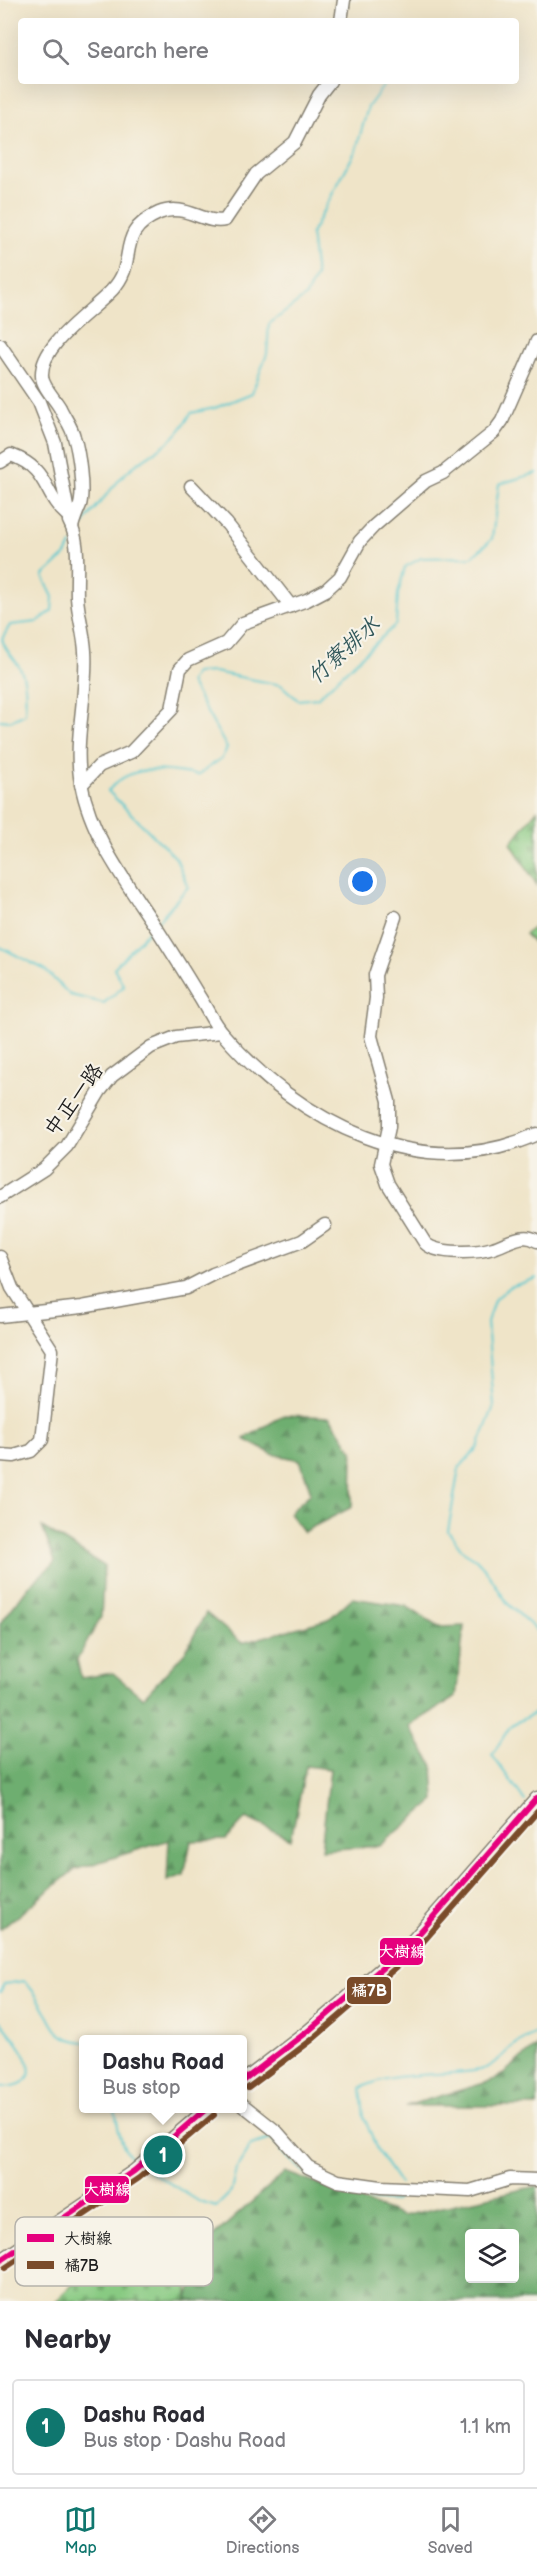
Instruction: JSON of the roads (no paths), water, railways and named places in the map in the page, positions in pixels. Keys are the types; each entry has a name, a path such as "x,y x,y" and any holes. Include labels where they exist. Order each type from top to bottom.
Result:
{"street":[{"path":"341,18 344,0"},
{"path":"73,531 80,503 74,435 42,379 43,360 68,332 113,290 126,273 130,238 136,227 172,209 196,213 215,221 225,220 256,174 295,142 319,95 328,84"},
{"path":"81,786 99,766 131,752 172,709 180,669 188,660 226,643 243,623 291,606 326,590 340,578 360,541 374,526 426,481 443,473 494,432 502,421 537,341"},
{"path":"0,345 39,402 55,443 67,507"},
{"path":"0,462 11,455 27,461 47,484 51,497 70,518 73,531 77,599 85,651 78,767 81,786 90,815 119,872 221,1032 287,1096 334,1125 385,1145 429,1154 457,1153 493,1148 537,1134"},
{"path":"191,486 227,524 291,606"},
{"path":"395,917 375,975 376,998 370,1036 389,1101 389,1127 381,1164 388,1184 429,1248 439,1252 491,1249 523,1237 537,1240"},
{"name":"中正一路","path":"0,1197 44,1169 67,1146 100,1090 112,1076 151,1047 176,1037 221,1032"},
{"path":"0,1316 82,1307 186,1288 213,1274 302,1241 325,1226"},
{"path":"0,1257 12,1288 52,1350 42,1440 31,1451 14,1456 0,1455"},
{"path":"247,2078 307,2032 408,1946 537,1798"},
{"path":"247,2108 277,2132 308,2167 338,2181 381,2187 470,2191 510,2179 537,2180"},
{"path":"66,2217 134,2171 203,2113"},
{"path":"0,2261 15,2251"}],"waterway":[{"path":"78,532 124,475 170,441 191,413 215,408 252,393 267,354 269,324 305,297 316,276 311,234 356,150 368,107 385,84"},
{"name":"竹寮排水","path":"158,921 188,887 176,858 108,791 117,782 138,772 161,770 198,775 222,758 227,748 190,682 195,673 214,672 281,685 298,700 317,698 396,624 398,594 405,567 421,558 472,557 492,539 499,484 537,473"},
{"path":"0,720 10,721 25,714 26,702 21,670 2,639 10,625 37,622 52,611 53,597 43,576 66,555 71,545"},
{"name":"竹寮排水","path":"0,947 44,969 70,995 104,1003 124,986 114,968 152,927"},
{"path":"537,1278 510,1287 494,1300 487,1322 494,1406 478,1447 459,1468 448,1531 463,1551 476,1559 486,1570 508,1604 537,1631"},
{"path":"525,1801 492,1755 511,1725 537,1712"},
{"path":"534,1812 537,1818"},
{"path":"0,1992 4,1984 25,1981 57,2030 66,2037 79,2041"},
{"path":"0,2021 23,2052 30,2072 26,2080 17,2085 0,2087"},
{"path":"400,2184 377,2150 364,2117 361,2088 375,2082 404,2076 480,2070 494,2063 513,2046 537,2032"},
{"path":"116,2113 124,2146 138,2163"},
{"path":"145,2168 200,2202 216,2207 231,2192 236,2169 251,2145 271,2139 302,2171 325,2184 350,2194 376,2200 395,2201 401,2193"}],"place":[{"name":"Dashu Road","path":"163,2155"}]}
